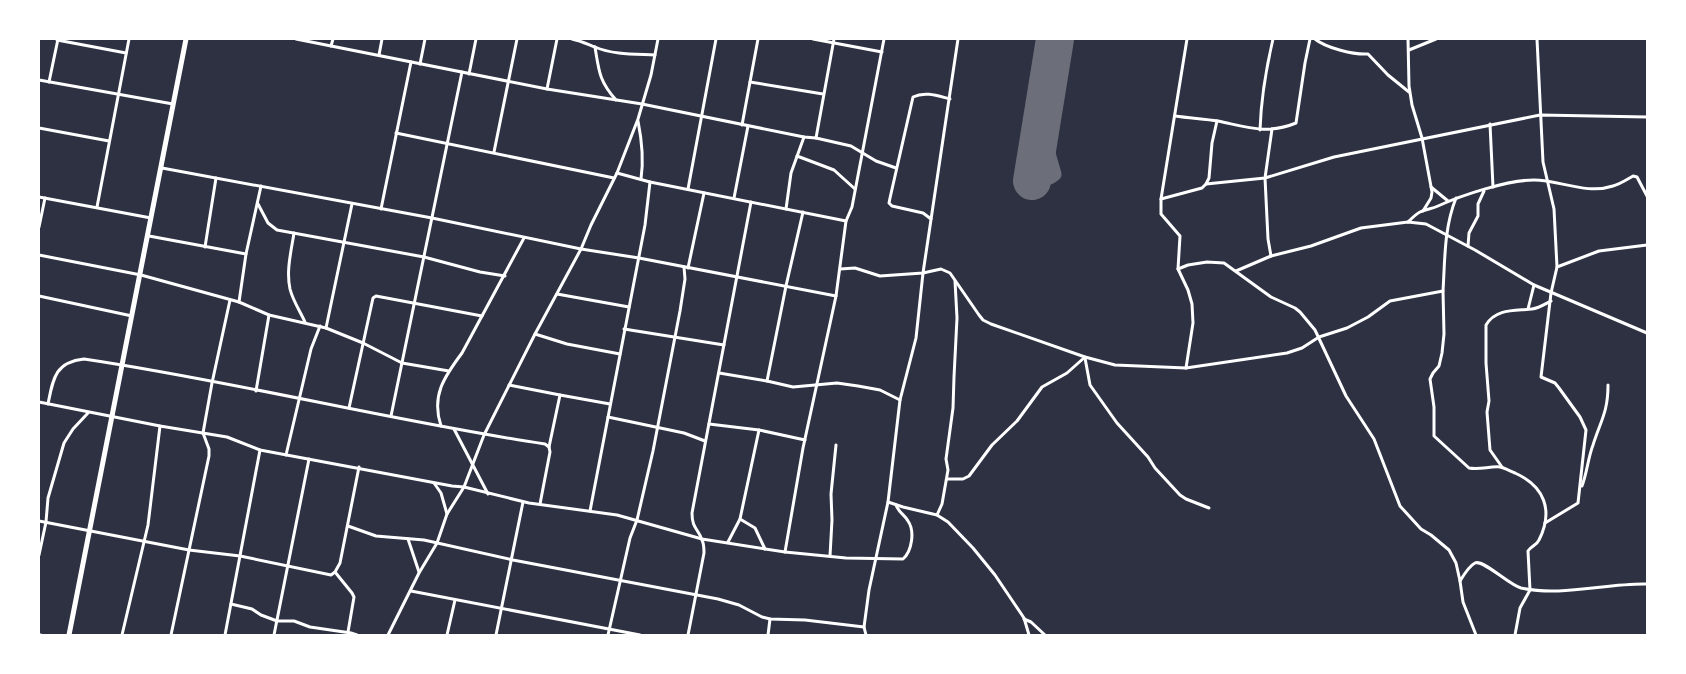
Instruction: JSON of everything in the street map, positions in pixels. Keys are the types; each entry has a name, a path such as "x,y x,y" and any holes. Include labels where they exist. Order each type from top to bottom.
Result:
{"main road":[{"path":"69,635 149,236 186,39"}],"street":[{"path":"49,82 58,39 126,52"},
{"path":"97,207 129,39"},
{"path":"296,39 548,90 642,104 816,138 851,146 862,154 896,168"},
{"path":"331,46 333,39"},
{"path":"379,55 382,39"},
{"path":"420,64 425,39"},
{"path":"469,74 476,39"},
{"path":"494,152 517,39"},
{"path":"548,90 557,39"},
{"path":"572,39 617,53 655,55"},
{"path":"388,635 419,573 437,543 447,514 464,487 484,435 581,249 617,173 638,119 658,39"},
{"path":"688,189 716,39"},
{"path":"742,125 758,39"},
{"path":"813,39 834,41 882,52"},
{"path":"785,552 805,440 836,296 846,221 852,207 884,39"},
{"path":"866,635 864,627 875,558 888,502 900,400 916,338 923,273 958,39"},
{"path":"1186,39 1161,199 1161,214 1180,236 1178,270 1188,290 1192,304 1193,323 1186,368"},
{"path":"1260,130 1264,85 1273,39"},
{"path":"1175,116 1217,121 1260,130 1296,123 1310,39"},
{"path":"1315,39 1320,44 1350,53 1358,55 1368,54 1388,75 1410,92"},
{"path":"1408,39 1410,92 1422,138 1431,198 1423,210 1408,222"},
{"path":"1408,50 1436,39"},
{"path":"1537,39 1543,162 1554,209 1557,266 1551,293 1541,376 1555,383 1580,417 1586,430 1580,492"},
{"path":"816,138 834,41"},
{"path":"595,47 602,81 605,88 616,100"},
{"path":"381,209 411,62"},
{"path":"391,416 462,72"},
{"path":"39,80 174,104"},
{"path":"750,82 823,94"},
{"path":"931,219 923,213 890,204 896,168 913,97 919,94 927,94 950,98"},
{"path":"1206,184 1265,178 1334,157 1540,115 1647,117"},
{"path":"638,119 643,161 641,179"},
{"path":"1161,199 1202,188 1206,184 1209,178 1212,143 1217,121"},
{"path":"1490,124 1493,187"},
{"path":"734,198 748,126"},
{"path":"39,128 109,142"},
{"path":"1271,256 1268,239 1265,178 1272,129"},
{"path":"396,133 614,178"},
{"path":"786,208 789,178 804,137"},
{"path":"797,156 834,170 855,189"},
{"path":"162,168 836,296"},
{"path":"617,173 650,182 846,221"},
{"path":"1423,210 1437,207 1456,198 1493,187 1529,180 1546,180 1579,188 1599,189 1612,187 1633,176 1637,177 1647,196"},
{"path":"205,247 216,178"},
{"path":"590,511 639,258 650,182"},
{"path":"239,302 246,254 261,186"},
{"path":"1430,186 1448,201"},
{"path":"1468,246 1469,233 1478,216 1478,204 1484,190"},
{"path":"608,635 630,538 653,451 675,337 686,267 704,192"},
{"path":"39,196 152,218"},
{"path":"39,227 45,198"},
{"path":"1456,198 1450,212 1447,234 1443,291 1444,334 1442,353 1439,366 1432,373 1430,379 1434,407 1434,436 1470,468 1502,468 1522,476 1539,490 1545,504 1544,523 1538,543 1528,551 1530,590 1520,608 1515,635"},
{"path":"688,635 704,553 702,539 692,521 692,513 751,202"},
{"path":"258,204 268,223 277,230 424,257 480,272 505,276"},
{"path":"326,328 352,204"},
{"path":"768,381 786,286 803,212"},
{"path":"1236,272 1271,256 1311,246 1361,228 1408,222 1429,225 1534,285 1647,333"},
{"path":"294,233 288,269 289,281 293,297 305,323"},
{"path":"149,236 246,254"},
{"path":"441,426 437,413 441,386 462,353 524,238"},
{"path":"1557,266 1599,251 1647,245"},
{"path":"39,255 141,275 239,302 269,315 326,328 363,343 402,363 449,371"},
{"path":"1178,270 1188,265 1224,263 1271,296 1296,308 1310,324 1319,337 1346,396 1374,439 1393,493 1400,506 1421,529 1431,535 1452,555 1456,563 1463,602 1476,635"},
{"path":"840,269 854,268 880,276 923,273 941,268 950,273 983,320 1085,357 1115,365 1186,368 1287,353 1302,348 1319,337 1347,328 1368,317 1390,301 1443,291"},
{"path":"937,515 942,504 948,470 946,453 954,377 957,318 956,281"},
{"path":"1528,309 1534,285"},
{"path":"557,294 629,306"},
{"path":"39,296 133,316"},
{"path":"350,408 373,298 376,296 482,316"},
{"path":"171,635 209,456 204,433 212,383 230,300"},
{"path":"1502,468 1490,450 1487,412 1489,402 1486,325 1488,321 1502,311 1534,308 1551,301"},
{"path":"256,390 269,315"},
{"path":"286,455 311,349 320,326"},
{"path":"624,329 724,345"},
{"path":"535,334 566,344 620,354"},
{"path":"946,480 963,479 969,476 992,445 1017,421 1042,387 1067,374 1085,357"},
{"path":"1085,357 1090,384 1117,423 1180,494 1186,499 1208,508"},
{"path":"48,404 54,376 58,370 74,360 84,359 256,390 484,435 545,444 549,447"},
{"path":"719,373 793,387 837,384 880,390 900,400"},
{"path":"509,385 610,404"},
{"path":"1544,523 1577,504 1592,446 1604,418 1608,399 1608,385"},
{"path":"540,504 560,395"},
{"path":"39,402 88,413 227,437 260,450 464,487 523,502 617,515 702,539 785,552 868,560 875,558 902,559 906,556 910,546 911,535 909,522 896,505"},
{"path":"39,555 46,522 48,498 64,443 73,429 88,413"},
{"path":"608,417 684,432 706,440"},
{"path":"709,424 759,430 805,440"},
{"path":"122,635 145,540 152,500 160,426"},
{"path":"454,428 489,494"},
{"path":"728,542 740,519 759,430"},
{"path":"830,556 831,494 836,445"},
{"path":"225,635 260,450"},
{"path":"274,635 309,459"},
{"path":"39,521 145,540 188,550 240,556 327,575 335,572 340,563 359,467"},
{"path":"434,482 447,514"},
{"path":"496,635 513,560 523,502"},
{"path":"888,502 937,515 948,522 973,548 1024,618 1029,635"},
{"path":"740,519 755,528 765,549"},
{"path":"348,526 376,536 424,540 513,560 696,594 739,605 770,619 805,620 864,627"},
{"path":"408,539 419,573"},
{"path":"1460,581 1473,564 1479,563 1485,565 1512,585 1530,590 1647,584"},
{"path":"335,572 354,596 348,632"},
{"path":"411,591 640,635"},
{"path":"447,635 455,600"},
{"path":"231,604 252,609 261,615 277,621 294,621 307,626 348,632 356,635"},
{"path":"1024,618 1045,635"},
{"path":"768,635 770,619"}],"taxiway":[{"path":"1038,145 1031,153 1027,162 1028,172 1035,178 1050,177 1054,174 1045,143 1042,120"}],"runway":[{"path":"1032,181 1055,39"}]}
